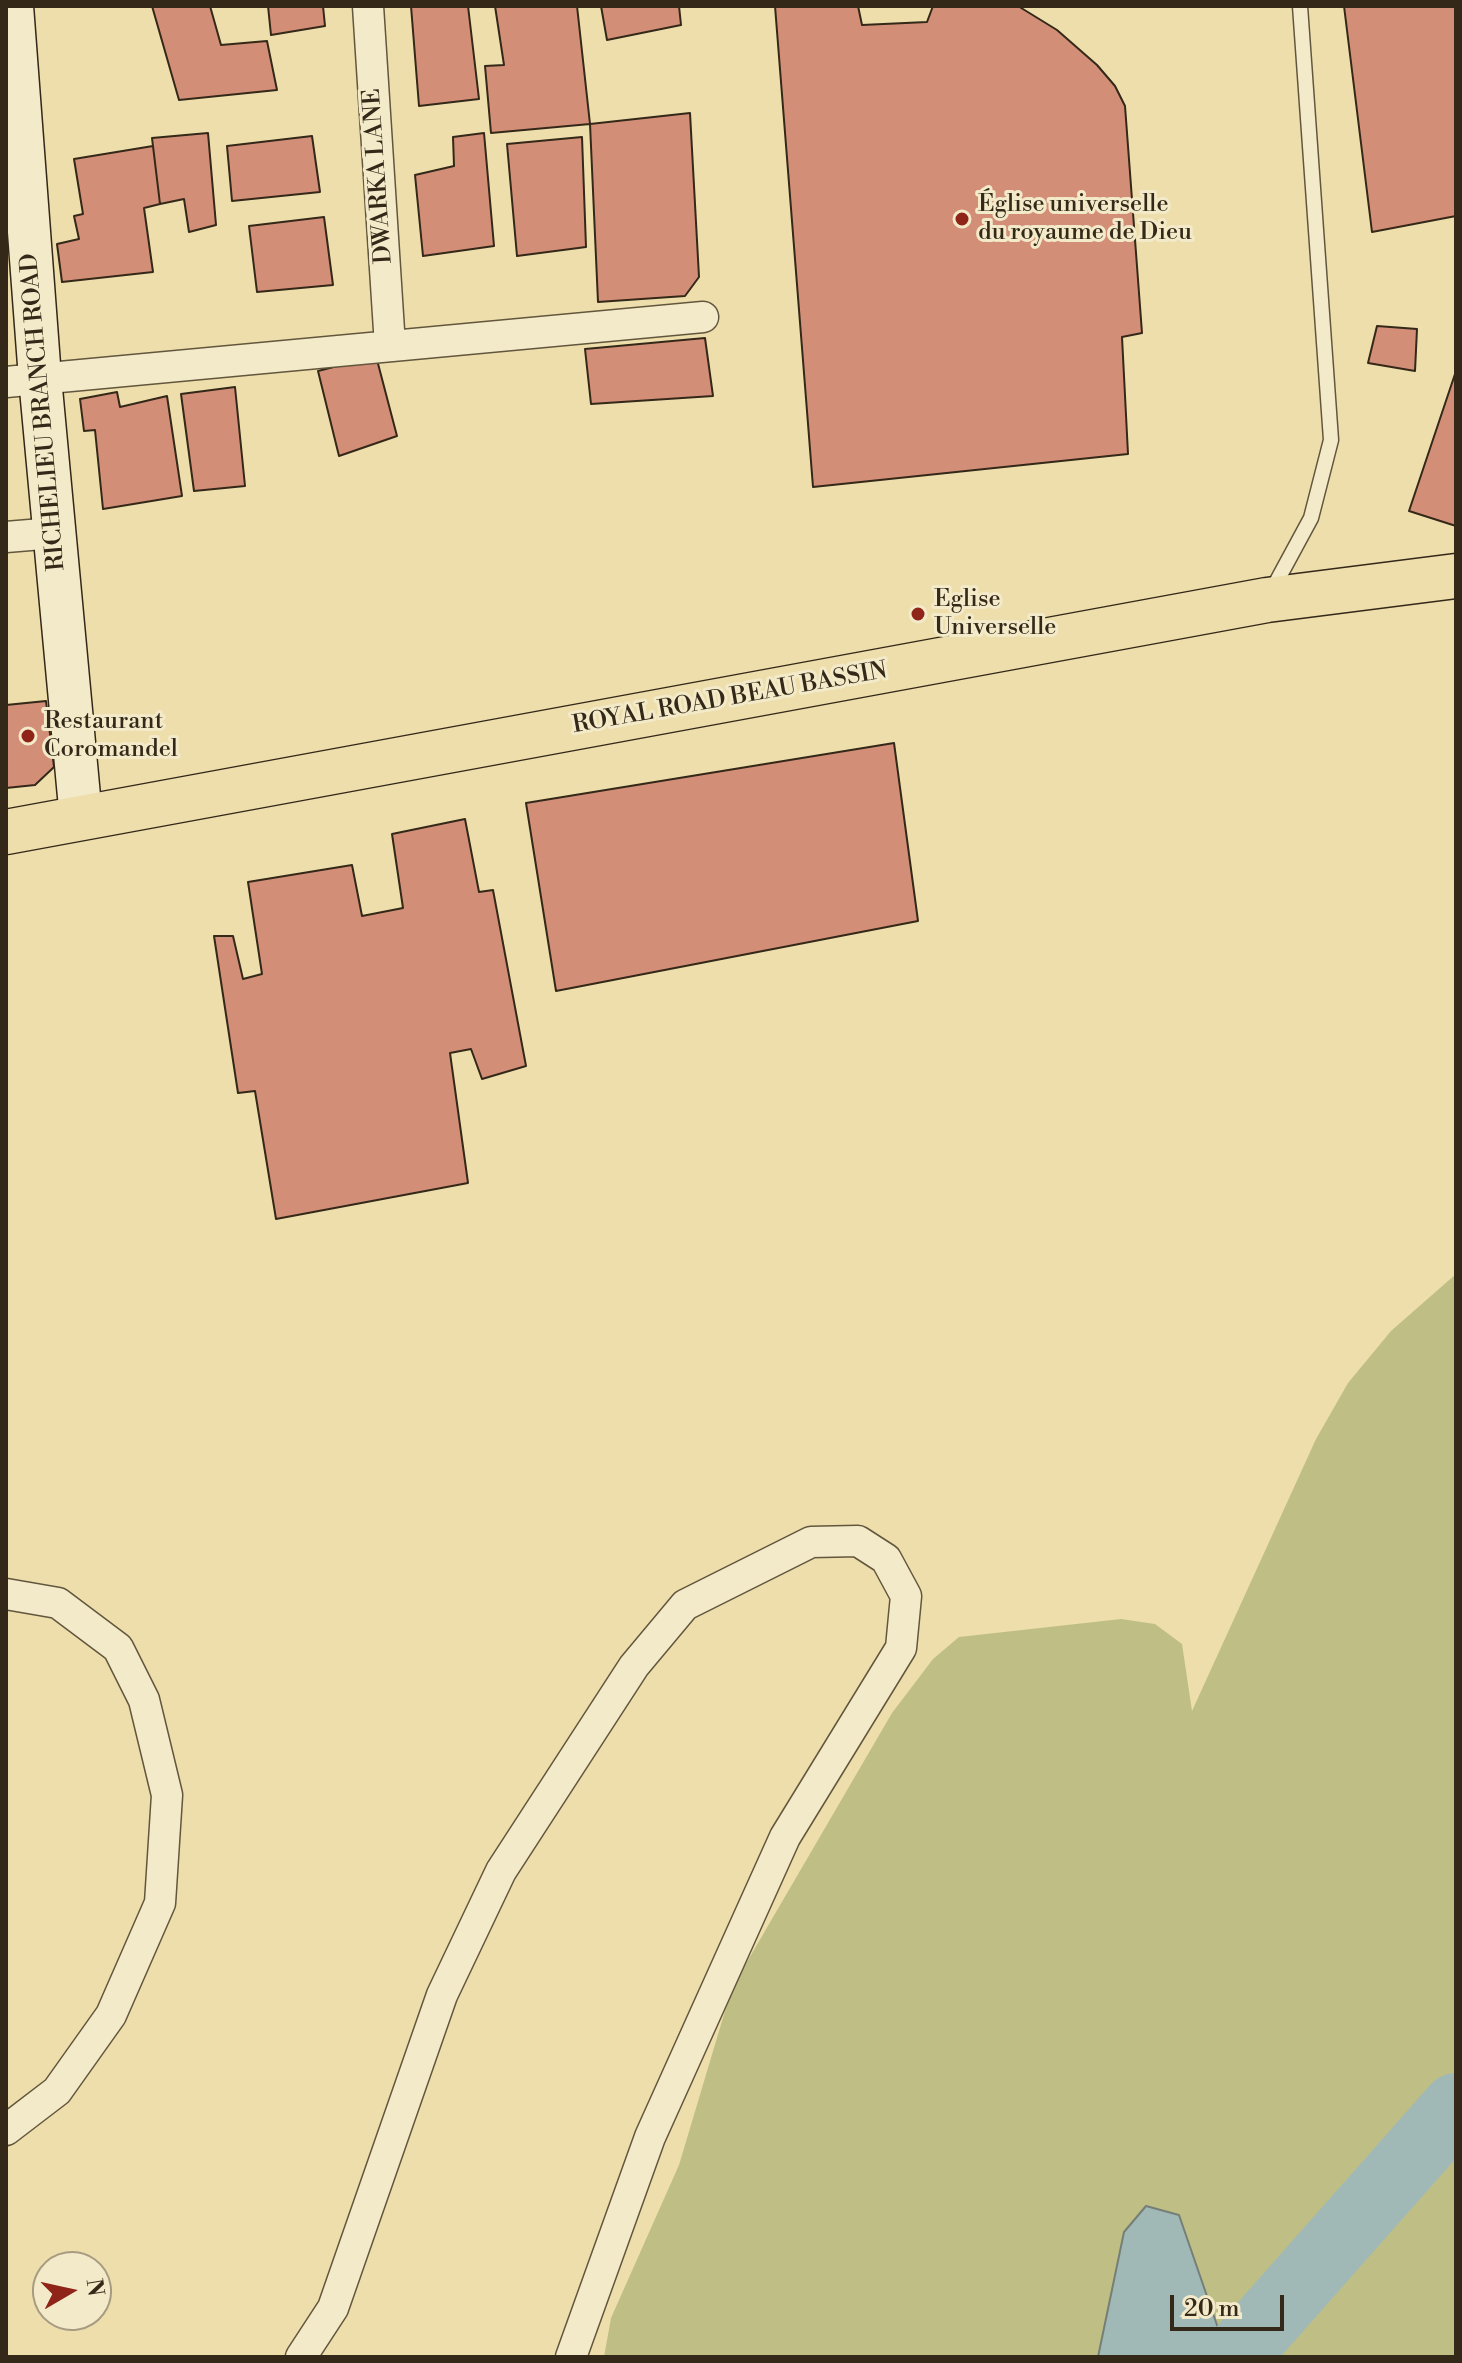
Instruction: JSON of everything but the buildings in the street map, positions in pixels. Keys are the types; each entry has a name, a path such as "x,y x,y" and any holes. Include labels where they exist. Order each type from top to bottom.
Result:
{"main road":[{"name":"RICHELIEU BRANCH ROAD","path":"12,6 23,380 54,533 81,818"},
{"name":"ROYAL ROAD BEAU BASSIN","path":"6,832 1267,600 1456,576"}],"street":[{"name":"DWARKA LANE","path":"368,6 390,346"},
{"path":"23,380 703,317"},
{"path":"6,537 54,533"},
{"path":"301,2357 333,2308 442,1995 501,1871 634,1666 685,1605 811,1542 858,1541 886,1559 906,1596 901,1648 785,1837 650,2137 571,2357"},
{"path":"6,1594 58,1603 118,1648 144,1700 167,1795 160,1903 111,2015 57,2091 6,2130"}],"lane":[{"path":"1267,600 1311,518 1331,440 1300,6"}],"green space":[{"path":"1456,1274 1456,2357 1228,2357 1179,2215 1124,2232 1098,2357 604,2357 611,2318 679,2165 737,1979 892,1713 933,1659 959,1637 1121,1619 1155,1624 1182,1644 1192,1711 1316,1439 1348,1383 1391,1331"}],"water":[{"path":"1146,2206 1179,2215 1228,2357 1098,2357 1124,2232"}],"waterway":[{"path":"1235,2357 1456,2107"}],"place":[{"name":"Église universelle du royaume de Dieu","path":"962,219"},
{"name":"Eglise Universelle","path":"918,614"},
{"name":"Restaurant Coromandel","path":"28,736"}]}
